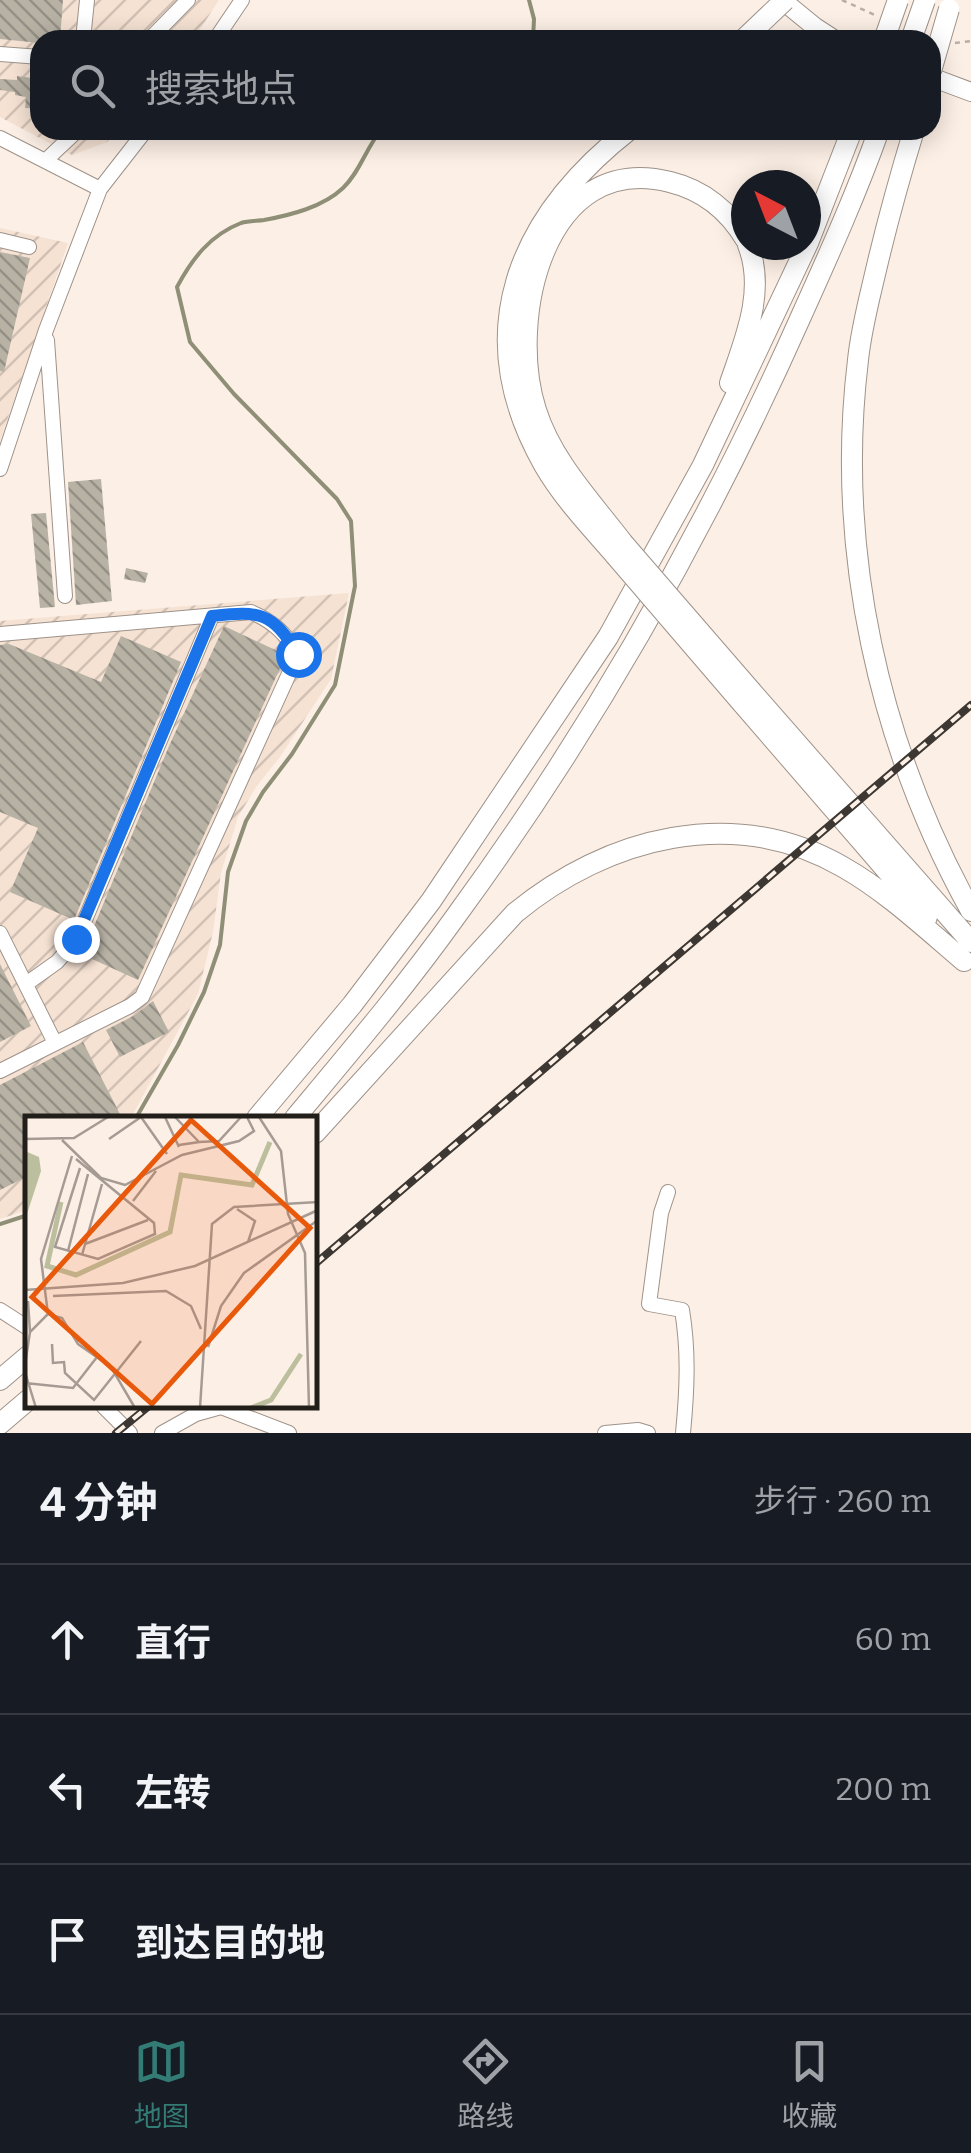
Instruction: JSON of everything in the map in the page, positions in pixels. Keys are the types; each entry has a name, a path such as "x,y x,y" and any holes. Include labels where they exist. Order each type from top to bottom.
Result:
{"highway":[{"path":"753,30 784,0"},
{"path":"888,30 898,0"},
{"path":"914,30 925,0"},
{"path":"941,40 951,5"},
{"path":"617,140 564,192 538,230 513,292 509,361 518,402 538,452 558,485 619,549 969,957"},
{"path":"259,1116 352,1005 431,901 608,637 703,465 808,243 848,140"},
{"path":"297,1116 456,917 565,756 637,637 759,411 834,244 875,140"},
{"path":"910,140 886,227 858,358 853,452 855,524 867,623 888,712 928,825 971,912"},
{"path":"619,549 544,432 532,398 526,356 527,323 533,287 546,248 578,201 606,185 636,178 666,181 695,191 731,218"},
{"path":"703,465 754,302 756,271 752,260"},
{"path":"318,1130 515,913 578,870 642,843 720,832 779,840 840,865 969,957"},
{"path":"0,1380 25,1359"},
{"path":"0,1424 25,1403"}],"main road":[{"path":"784,0 819,30"},
{"path":"941,78 971,92"}],"street":[{"path":"84,30 86,0"},
{"path":"160,30 188,0"},
{"path":"221,30 242,0"},
{"path":"0,54 30,56"},
{"path":"0,138 100,189"},
{"path":"45,161 67,140"},
{"path":"0,469 46,330 100,189 138,140"},
{"path":"0,240 29,246"},
{"path":"46,330 65,596"},
{"path":"0,634 250,612 272,621 298,654 142,997 0,1070"},
{"path":"26,984 57,962 76,939 212,616"},
{"path":"0,933 55,1043"},
{"path":"668,1192 661,1213 648,1304 682,1310 688,1377 682,1433"},
{"path":"0,1310 25,1326"},
{"path":"106,1408 130,1433"},
{"path":"162,1433 196,1414 217,1408"},
{"path":"224,1408 289,1433"},
{"path":"605,1433 648,1433"}],"shaded area":[{"path":"0,0 219,0 200,30 30,30 30,133 0,117"},
{"path":"44,140 109,140 107,142 72,155"},
{"path":"0,228 68,243 0,441"},
{"path":"349,593 331,679 238,817 221,873 213,932 198,994 132,1116 25,1116 25,1211 0,1219 0,621"}],"building":[{"path":"0,0 63,0 61,30 30,30 30,42 0,39"},
{"path":"17,76 30,78 30,108 25,108 26,97 0,90 0,79 17,80"},
{"path":"0,252 30,258 4,372 0,371"},
{"path":"101,479 112,601 76,605 68,482"},
{"path":"46,513 55,607 40,608 31,514"},
{"path":"126,568 148,573 145,583 124,579"},
{"path":"224,626 286,655 138,980 79,953 87,943"},
{"path":"121,636 181,662 74,920 10,892 38,828 0,812 0,645 9,644 101,682"},
{"path":"0,964 31,1026 0,1042"},
{"path":"153,1001 169,1032 120,1057 106,1030"},
{"path":"83,1042 121,1116 25,1116 25,1178 0,1190 0,1085"}],"waterway":[{"path":"529,0 533,30"},
{"path":"137,1116 204,992 220,945 228,872 246,821 335,685 355,586 351,521 337,499 234,394 190,342 177,287 203,249 230,228 296,213 335,195 354,175 374,140"},
{"path":"0,1224 25,1216"}],"railway":[{"path":"318,1261 971,705"},
{"path":"116,1433 147,1408"}],"route":[{"path":"76,939 212,616 250,612 272,621 298,654"}]}
